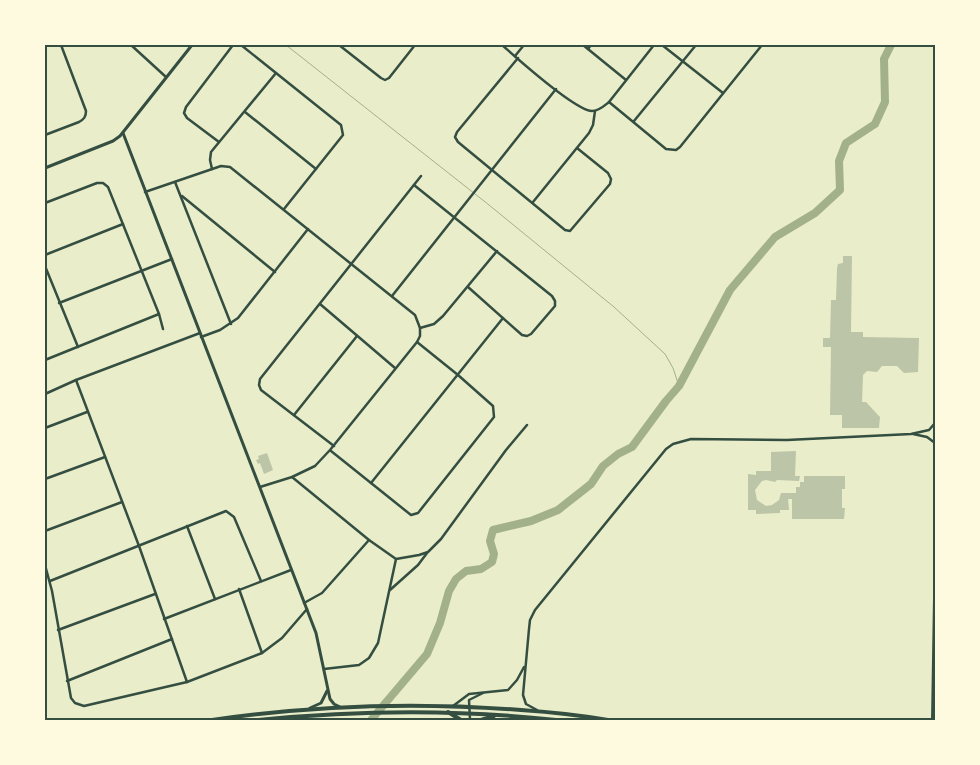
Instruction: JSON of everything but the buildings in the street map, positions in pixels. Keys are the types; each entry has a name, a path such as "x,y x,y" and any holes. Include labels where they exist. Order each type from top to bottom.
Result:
{"main road":[{"path":"933,720 935,598"},
{"path":"212,720 307,709 414,705 540,712 608,720"},
{"path":"258,720 325,714 414,711 499,714 556,720"},
{"path":"447,711 461,720"},
{"path":"481,720 499,714"}],"street":[{"path":"45,135 79,122 86,115 61,45"},
{"path":"131,45 166,77"},
{"path":"45,168 113,141 123,133 192,45"},
{"path":"219,142 187,118 184,113 186,107 234,45"},
{"path":"241,45 341,125 343,135 284,210"},
{"path":"339,45 385,80 389,78 415,45"},
{"path":"502,45 556,89 583,108 595,111 609,102 654,45"},
{"path":"524,45 455,137 458,142 566,230 570,231 610,184 611,179 608,173 577,148"},
{"path":"583,45 626,80"},
{"path":"588,49 591,45"},
{"path":"662,45 723,93"},
{"path":"634,122 696,45"},
{"path":"609,102 666,149 676,150 762,45"},
{"path":"212,169 211,152 276,73"},
{"path":"392,296 556,89"},
{"path":"533,202 589,133 593,125 595,111"},
{"path":"245,112 316,168"},
{"path":"123,133 316,633 327,691 332,702 341,707"},
{"path":"145,192 221,166 230,167 392,296 414,315 420,328 420,336 417,342 334,446 315,466 292,477 260,487"},
{"path":"334,446 262,390 259,385 260,379 421,176"},
{"path":"175,182 231,324"},
{"path":"45,203 97,183 103,183 108,186 159,314 163,329"},
{"path":"414,186 552,296 555,306 532,334 522,335 468,287"},
{"path":"180,194 275,272"},
{"path":"45,255 123,224"},
{"path":"45,394 76,380 231,324 238,318 308,230"},
{"path":"420,328 434,324 468,287 497,251"},
{"path":"59,303 172,259"},
{"path":"45,266 78,347"},
{"path":"320,304 396,368"},
{"path":"45,360 159,314"},
{"path":"371,483 503,318"},
{"path":"294,415 357,336"},
{"path":"330,450 411,515 418,513 494,417 494,406 417,342"},
{"path":"76,380 139,546 187,682"},
{"path":"45,428 87,412"},
{"path":"540,712 529,707 524,701 523,695 530,620 535,610 660,455 673,444 691,439 787,440 911,434 929,430 935,423"},
{"path":"390,590 418,565 441,539 527,424"},
{"path":"911,434 927,437 935,443"},
{"path":"45,479 105,457"},
{"path":"292,477 368,540 396,560 428,552"},
{"path":"45,531 122,502"},
{"path":"50,581 226,511 234,517 261,581"},
{"path":"188,526 215,599"},
{"path":"304,603 322,593 368,540"},
{"path":"323,669 359,665 370,658 378,643 396,560"},
{"path":"45,565 50,581 71,698 79,705 84,706 187,682 262,653 282,638 307,609"},
{"path":"164,618 291,570"},
{"path":"239,590 262,653"},
{"path":"58,630 155,594"},
{"path":"67,681 172,639"},
{"path":"470,720 468,707 471,698 483,693 508,690 517,680 526,663"},
{"path":"307,709 321,703 327,691"},
{"path":"453,706 469,694 483,693"}],"waterway":[{"path":"286,45 489,205 614,307 665,354 673,368 679,386"},
{"path":"371,720 427,654 440,623 449,591 456,579 466,571 481,569 492,562 494,554 490,541 493,530 531,521 558,510 591,484 603,466 618,454 632,447 679,386 730,290 775,237 815,213 840,190 839,161 846,143 875,124 885,102 884,59 891,45"}]}
